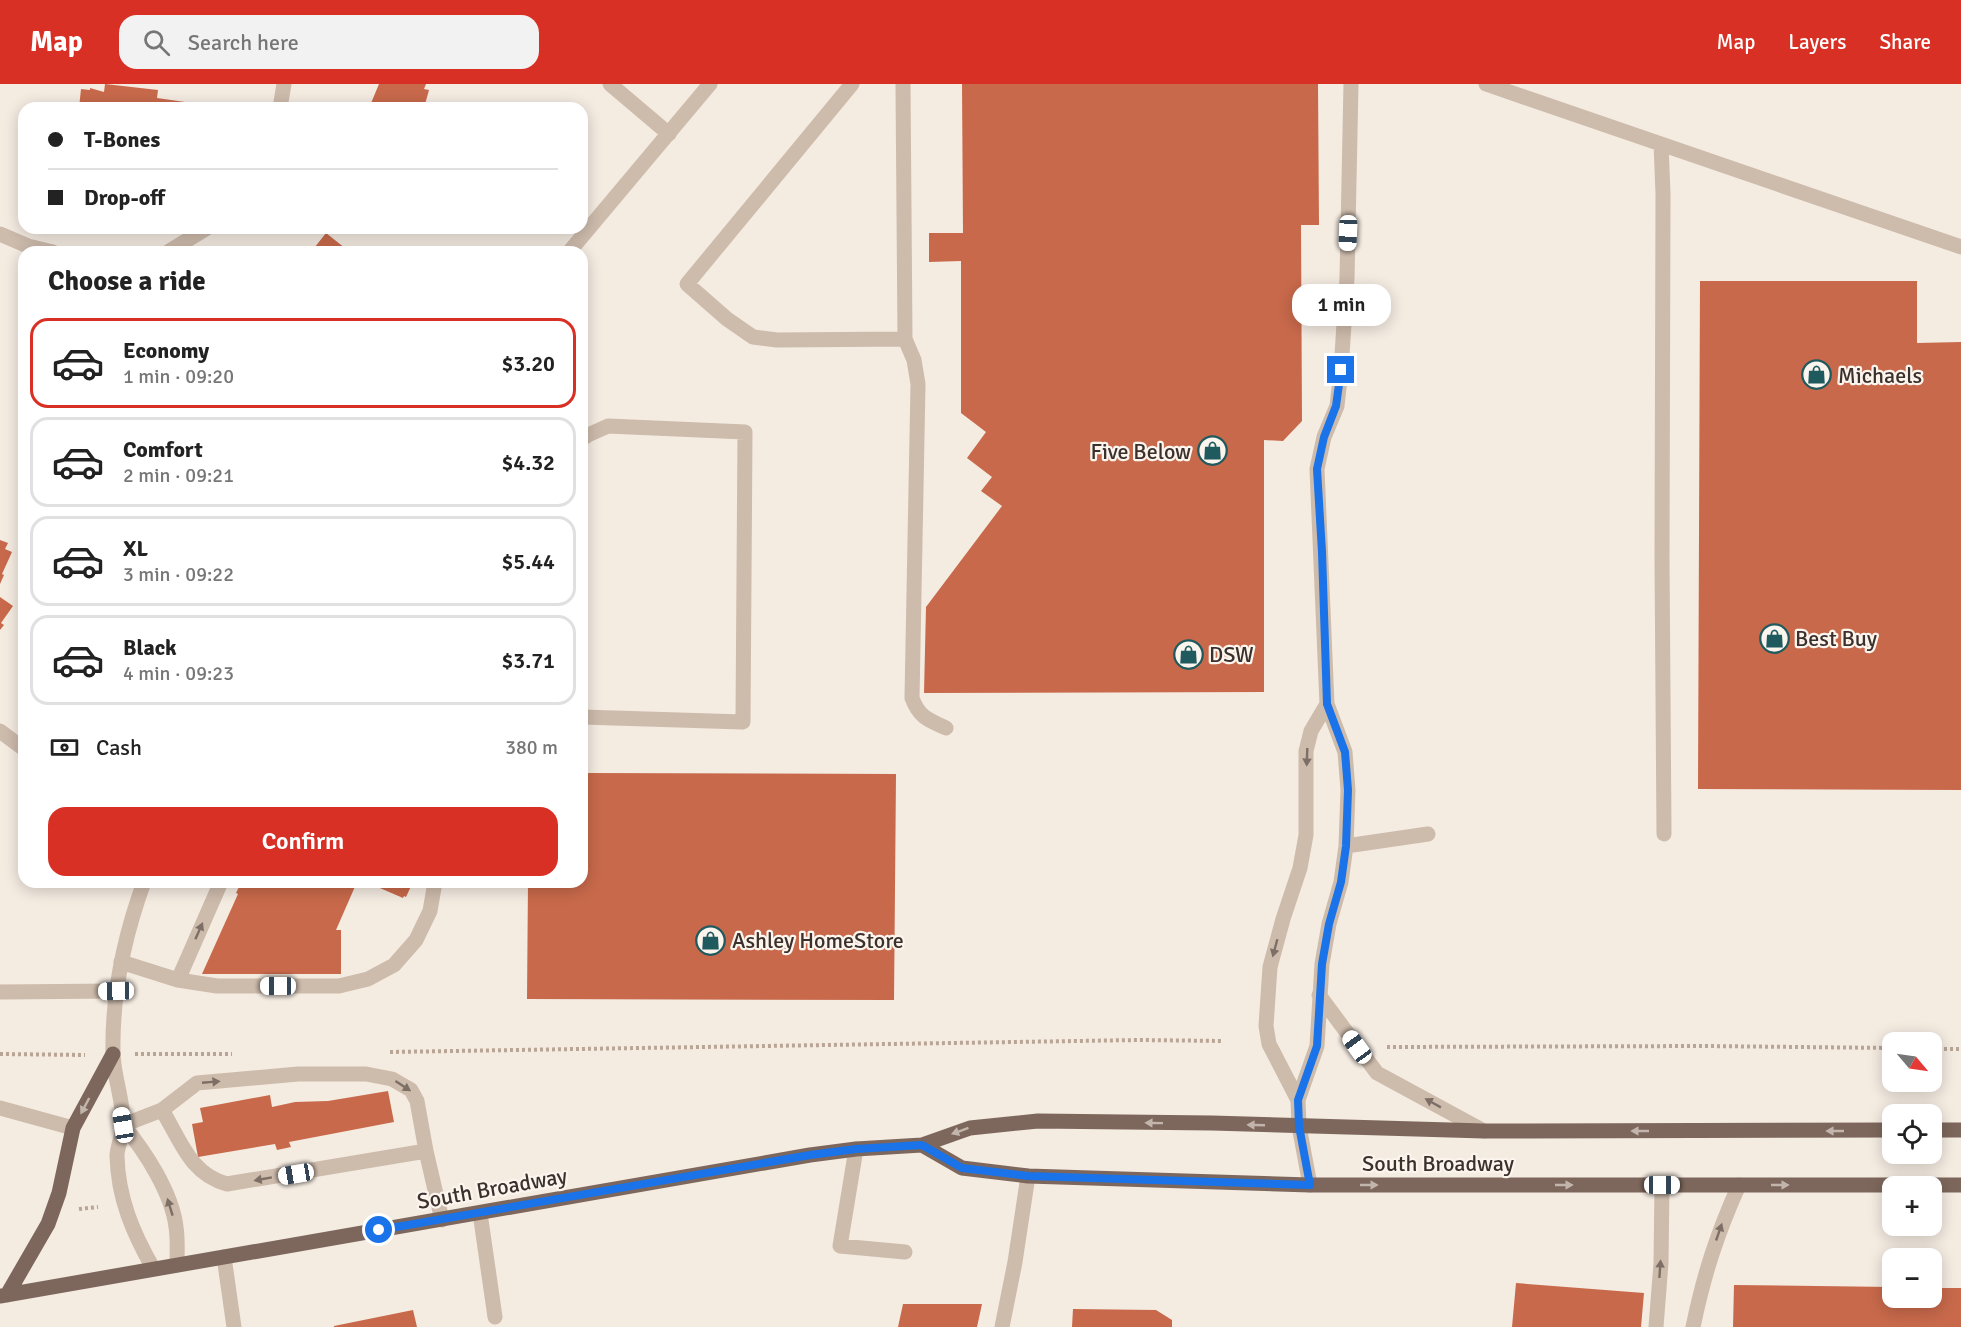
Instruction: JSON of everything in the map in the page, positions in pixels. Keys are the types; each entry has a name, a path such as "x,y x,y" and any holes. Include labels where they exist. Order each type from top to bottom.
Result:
{"main road":[{"path":"3,1296 48,1224 58,1193 73,1128 112,1054"},
{"name":"South Broadway","path":"3,1296 810,1155 856,1149 922,1145 970,1128 1038,1121 1484,1131 1882,1130"},
{"path":"1942,1130 1961,1130"},
{"name":"South Broadway","path":"922,1145 962,1168 1028,1176 1310,1185 1961,1185"}],"street":[{"path":"281,102 284,84"},
{"path":"610,84 669,134"},
{"path":"588,230 710,84"},
{"path":"852,84 687,284 753,338 777,340 905,339"},
{"path":"903,84 905,339 914,360 918,384 912,698 917,711 930,721 946,728"},
{"path":"1310,1185 1299,1126 1298,1100 1317,1046 1322,964 1329,924 1341,882 1346,846 1348,790 1345,752 1327,704 1317,469 1324,437 1336,406 1341,370 1348,255 1351,84"},
{"path":"1486,84 1961,247"},
{"path":"1661,144 1664,226 1662,558 1664,834"},
{"path":"0,234 28,246"},
{"path":"178,246 197,234"},
{"path":"574,246 584,234"},
{"path":"588,435 608,426 745,432 743,722 588,717"},
{"path":"1298,1100 1269,1044 1266,1026 1270,967 1300,868 1306,836 1306,751 1311,731 1327,704"},
{"path":"0,731 18,744"},
{"path":"1346,846 1428,834"},
{"path":"142,888 128,930 121,962 116,991 112,1054 123,1125 117,1154 120,1190 137,1239 153,1268"},
{"path":"178,980 217,888"},
{"path":"121,962 178,980 217,986 339,986 368,979 394,965 416,940 430,911 434,888"},
{"path":"0,992 116,991"},
{"path":"1320,995 1377,1073 1484,1131"},
{"path":"123,1125 162,1110 197,1083 298,1074 366,1074 392,1079 411,1090 417,1101 442,1220"},
{"path":"0,1108 73,1128"},
{"path":"162,1110 196,1168 206,1176 228,1184 426,1151"},
{"path":"123,1125 139,1144 166,1194 176,1226 177,1265"},
{"path":"856,1149 840,1246 905,1252"},
{"path":"1002,1327 1028,1176"},
{"path":"1656,1327 1661,1263 1662,1185"},
{"path":"1693,1327 1702,1280 1722,1223 1739,1185"},
{"path":"480,1213 495,1317"},
{"path":"224,1257 234,1327"}],"path":[{"path":"379,1053 1223,1041"},
{"path":"1357,1047 1882,1048"},
{"path":"1942,1049 1961,1049"},
{"path":"0,1054 71,1056 240,1054"},
{"path":"72,1210 98,1206"}],"building":[{"path":"105,84 158,90 157,98 185,102 80,102 81,89 90,90 90,88 104,92"},
{"path":"379,84 426,84 424,89 429,90 426,102 372,102"},
{"path":"962,84 1318,84 1319,225 1301,225 1302,421 1283,441 1264,440 1264,692 924,693 926,607 1002,506 981,491 992,477 967,458 986,432 961,413 961,261 929,262 929,233 963,233"},
{"path":"327,234 342,246 316,246"},
{"path":"1700,281 1917,281 1917,343 1961,342 1961,790 1698,789"},
{"path":"0,540 8,543 5,549 12,552 0,584"},
{"path":"0,597 13,606 1,623 4,625 0,630"},
{"name":"Ashley HomeStore","path":"588,773 896,774 894,1000 527,999 528,888 588,888"},
{"path":"238,888 354,888 336,930 341,930 341,974 202,974 238,894 236,893"},
{"path":"380,888 410,888 406,897 403,898"},
{"path":"388,1091 394,1122 289,1142 291,1147 277,1150 275,1144 198,1157 192,1124 203,1122 200,1108 270,1095 272,1107 295,1102 328,1101"},
{"path":"1516,1283 1644,1293 1641,1327 1512,1327"},
{"path":"1734,1285 1882,1287 1882,1308 1942,1308 1942,1288 1961,1288 1961,1327 1733,1327"},
{"path":"903,1304 982,1304 977,1327 898,1327"},
{"path":"1073,1309 1156,1310 1172,1320 1172,1327 1072,1327"},
{"path":"413,1310 417,1327 334,1327 334,1326"}],"place":[{"name":"Michaels","path":"1817,375"},
{"name":"Five Below","path":"1212,451"},
{"name":"Best Buy","path":"1774,638"},
{"name":"DSW","path":"1188,654"},
{"name":"Ashley HomeStore","path":"711,940"}],"route":[{"path":"379,1230 810,1155 856,1149 922,1145 962,1168 1028,1176 1310,1185 1299,1126 1298,1100 1317,1046 1322,964 1329,924 1341,882 1346,846 1348,790 1345,752 1327,704 1317,469 1324,437 1336,406 1341,370"}]}
